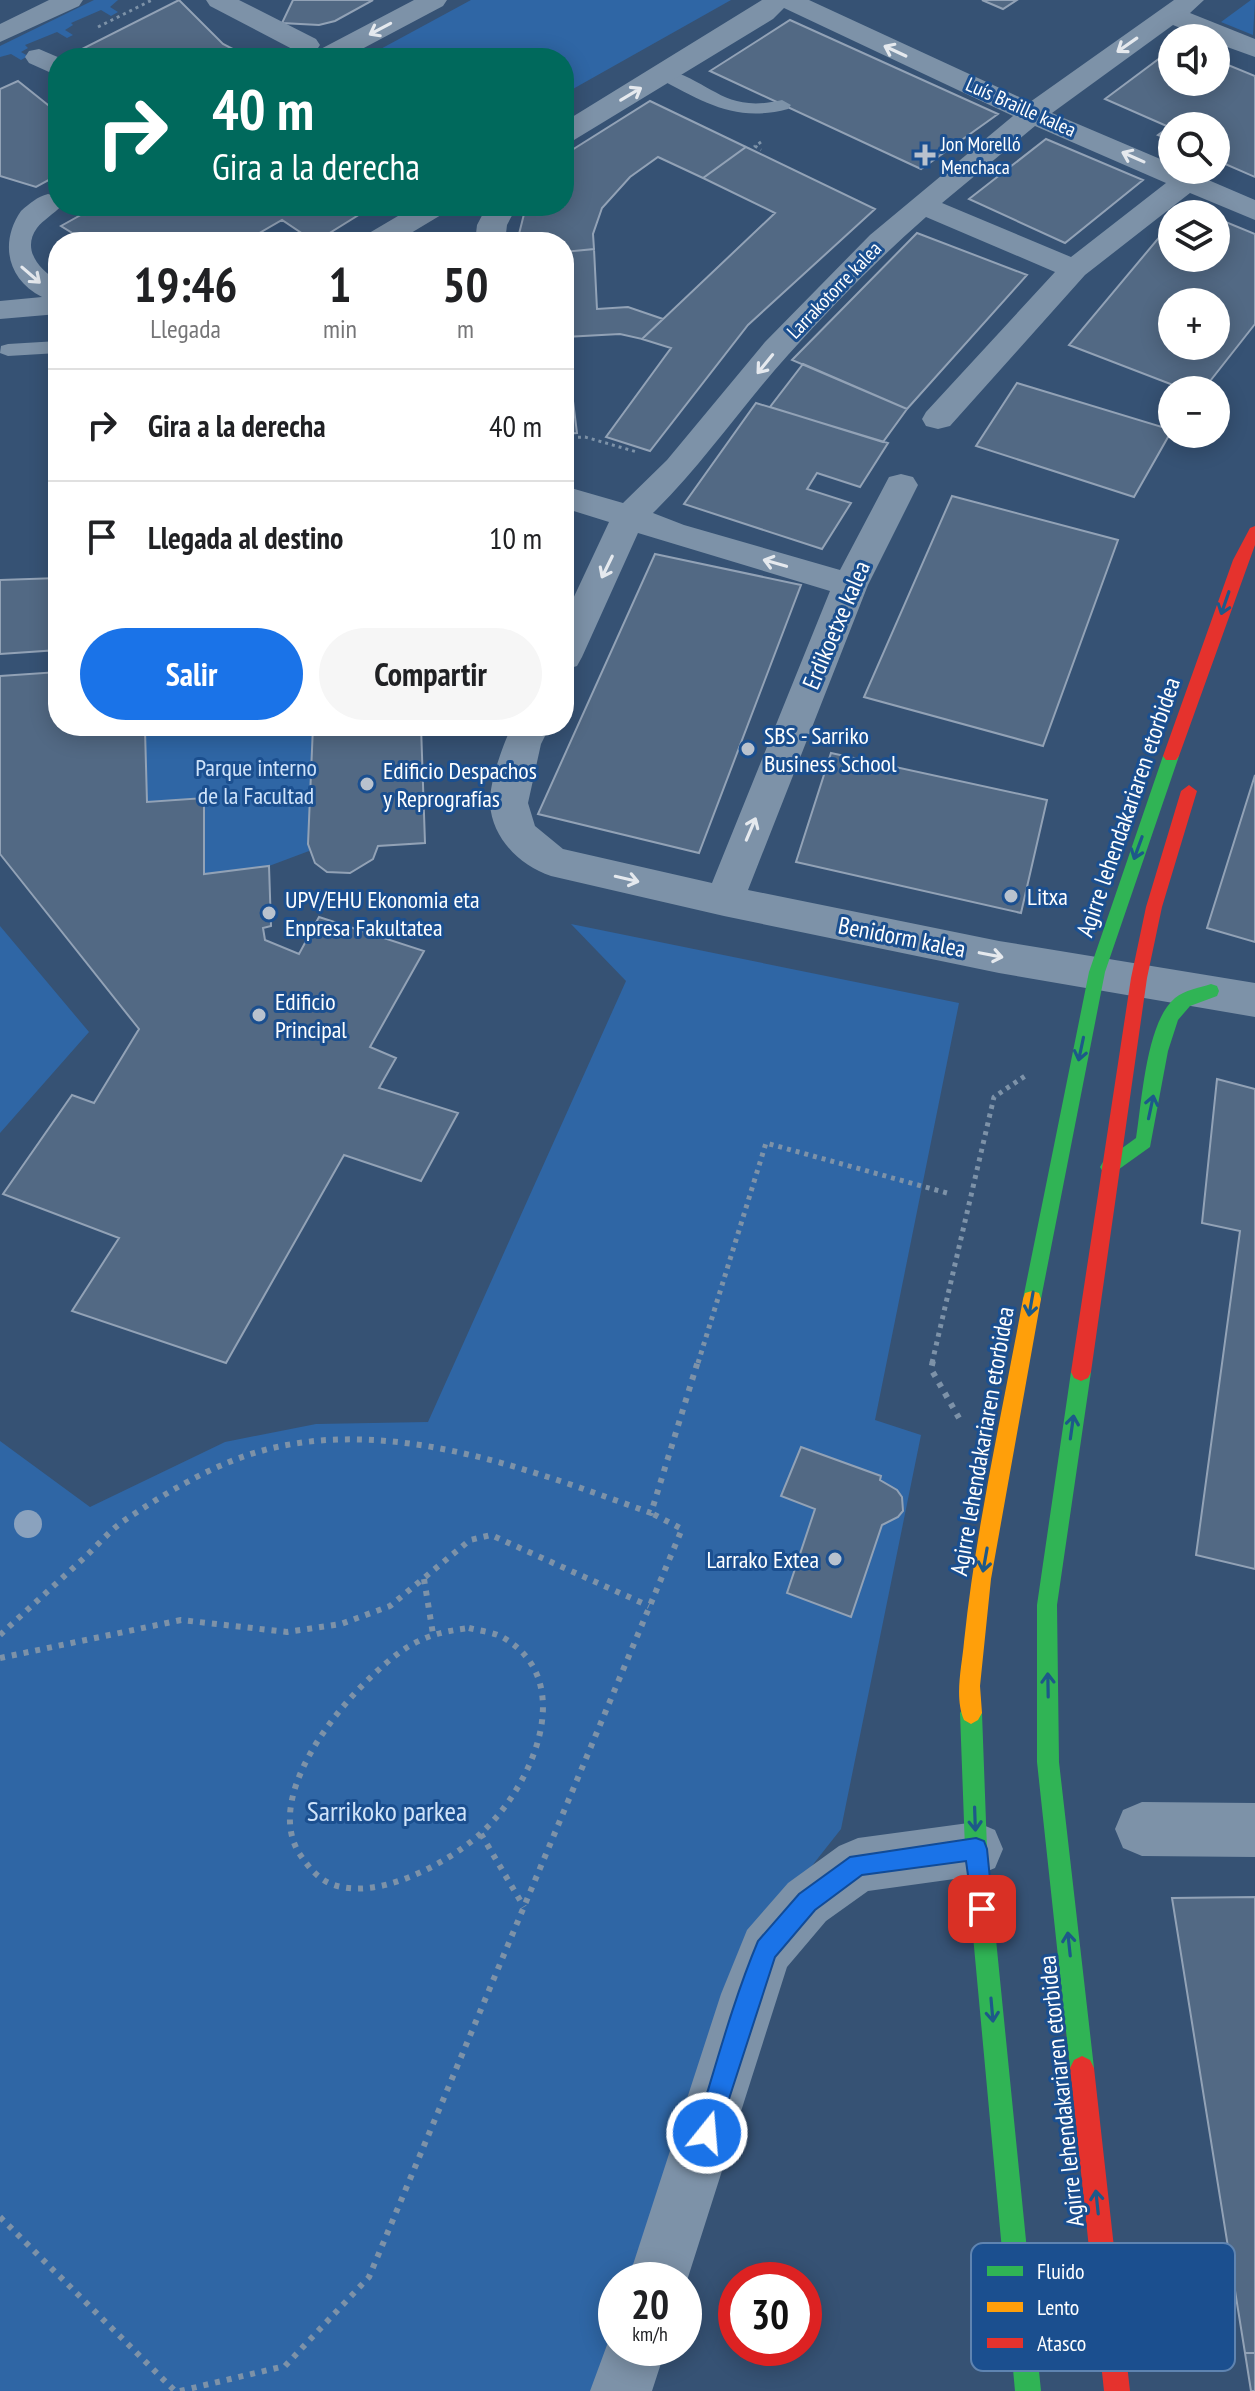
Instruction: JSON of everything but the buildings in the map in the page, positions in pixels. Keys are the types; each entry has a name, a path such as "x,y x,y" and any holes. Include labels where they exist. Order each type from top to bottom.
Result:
{"main road":[{"name":"Agirre lehendakariaren etorbidea","path":"1014,2243 976,1849 970,1686 981,1579 1059,1152 1097,972 1119,901 1240,560 1255,531"},
{"name":"Agirre lehendakariaren etorbidea","path":"1101,2243 1048,1762 1047,1605 1139,978 1154,907 1195,772"},
{"path":"1109,1167 1144,1142 1166,1023 1178,1006 1190,997 1211,991"},
{"name":"Agirre lehendakariaren etorbidea","path":"1026,2371 1028,2391"},
{"name":"Agirre lehendakariaren etorbidea","path":"1115,2371 1117,2391"}],"street":[{"path":"0,34 70,0"},
{"path":"219,0 308,48"},
{"path":"324,48 434,0"},
{"path":"574,128 764,13 777,0"},
{"name":"Luís Braille kalea","path":"788,0 1032,114 1158,168"},
{"path":"1181,7 1255,49"},
{"name":"Larrakotorre kalea","path":"574,635 629,516 679,468 776,349 881,241 923,205 1032,114 1181,7"},
{"path":"938,419 1074,269 1183,184"},
{"name":"Luís Braille kalea","path":"1194,184 1255,211"},
{"path":"0,228 48,204"},
{"path":"48,205 24,225 17,249 20,267 48,287"},
{"path":"923,205 1074,269"},
{"path":"392,232 419,216"},
{"path":"0,310 48,306"},
{"name":"Erdikoetxe kalea","path":"724,901 850,585 901,485"},
{"path":"574,500 672,533 850,585"},
{"path":"498,736 509,803"},
{"path":"509,803 526,736"},
{"name":"Benidorm kalea","path":"509,803 518,834 551,861 724,901 999,957 1139,978 1255,1000"},
{"path":"1142,1829 1255,1830"},
{"path":"664,2262 766,1949 807,1902 858,1865 976,1849"},
{"path":"621,2391 630,2366"}],"lane":[{"path":"664,74 737,110 764,111 782,105"},
{"path":"8,350 48,348"}],"path":[{"path":"574,438 585,437 640,453"},
{"path":"651,1513 766,1143 947,1193"},
{"path":"0,1635 123,1522 187,1485 261,1451 314,1442 377,1440 497,1463 651,1513 682,1529 369,2277 285,2366 177,2391 0,2217"},
{"path":"0,1658 181,1620 287,1632 341,1624 390,1606 470,1540 491,1535 649,1606"},
{"path":"424,1579 433,1634"},
{"path":"469,1628 502,1637 522,1651 538,1676 545,1700 545,1725 530,1760 506,1803 481,1834 428,1868 388,1886 352,1889 322,1882 300,1858 291,1833 294,1796 303,1768 328,1722 365,1682 401,1654 433,1634 469,1628"},
{"path":"481,1834 524,1907"}],"green space":[{"path":"94,0 118,0 110,7 118,12 111,16 101,10 71,23 73,25 65,30 73,35 67,38 57,32 25,45 28,48 21,52 28,56 21,60 11,54 0,57 0,46"},
{"path":"471,0 731,0 574,88 574,48 382,48"},
{"path":"1251,0 1255,0 1253,35 1221,22"},
{"name":"Parque interno de la Facultad","path":"145,736 313,736 309,851 269,866 204,874 204,798 147,802"},
{"name":"Sarrikoko parkea","path":"571,924 959,1003 875,1420 921,1435 841,1829 751,1943 646,2262 598,2262 598,2366 611,2366 604,2391 0,2391 0,1441 90,1507 225,1442 316,1424 428,1422 626,981"},
{"path":"0,926 89,1032 0,1133"}],"traffic: fast":[{"path":"1032,1299 1097,972 1171,756"},
{"path":"1109,1167 1144,1142 1159,1051 1170,1018 1184,1001 1211,991"},
{"path":"1081,1372 1047,1605 1048,1762 1082,2068"},
{"path":"971,1713 976,1849 1014,2243"},
{"path":"1026,2371 1028,2391"}],"traffic: slow":[{"path":"971,1713 970,1686 981,1579 1032,1299"}],"traffic: jam":[{"path":"1171,756 1240,560 1255,531"},
{"path":"1081,1372 1139,978 1154,907 1189,791"},
{"path":"1082,2068 1101,2243"},
{"path":"1115,2371 1117,2391"}],"place":[{"name":"Jon Morelló Menchaca","path":"925,155"},
{"name":"SBS - Sarriko Business School","path":"748,749"},
{"name":"Edificio Despachos y Reprografías","path":"367,784"},
{"name":"Litxa","path":"1011,896"},
{"name":"UPV/EHU Ekonomia eta Enpresa Fakultatea","path":"269,913"},
{"name":"Edificio Principal","path":"259,1015"},
{"name":"Larrako Extea","path":"835,1559"}],"route":[{"path":"707,2133 749,1994 766,1949 807,1902 858,1865 976,1849 982,1909"}]}
